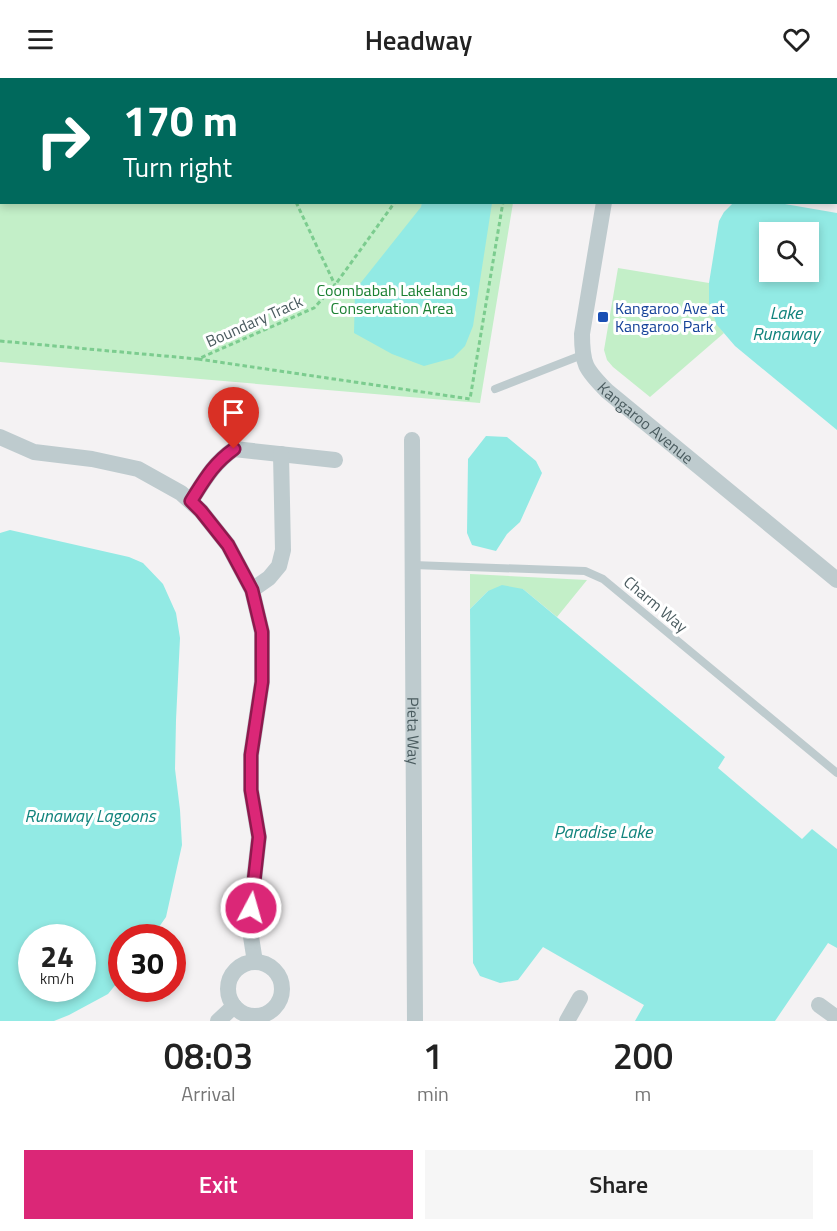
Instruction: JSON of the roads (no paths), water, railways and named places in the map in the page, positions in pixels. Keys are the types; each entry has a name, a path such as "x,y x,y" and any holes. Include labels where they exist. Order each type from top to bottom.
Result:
{"street":[{"path":"582,355 582,333 604,204"},
{"name":"Kangaroo Avenue","path":"582,355 586,368 607,391 837,580"},
{"path":"0,437 34,452 92,459 138,469 181,493 201,511 228,545 252,590 262,632 262,682 251,755 251,790 259,837 249,924 255,962"},
{"name":"Pieta Way","path":"412,440 415,1021"},
{"path":"191,501 220,459 234,449 335,460"},
{"path":"252,590 269,578 279,566 283,550 280,454"},
{"path":"255,962 263,963 278,974 282,991 274,1007 259,1016 241,1012 234,1006 229,998 228,987 230,978 236,969 255,962"},
{"path":"567,1021 580,998"},
{"path":"819,1005 837,1018"},
{"path":"218,1021 234,1006"}],"lane":[{"path":"495,389 582,355"},
{"name":"Charm Way","path":"414,565 585,571 603,579 837,774"}],"water":[{"path":"422,204 492,204 473,326 465,346 453,358 424,366 392,354 354,333 355,290"},
{"name":"Lake Runaway","path":"732,204 785,204 837,213 837,430 735,346 717,325 709,304 709,283 719,221"},
{"path":"486,436 507,437 536,461 542,473 520,522 507,534 496,551 472,545 467,533 468,459"},
{"name":"Runaway Lagoons","path":"10,530 129,557 143,563 163,584 176,613 180,638 175,769 182,845 166,917 161,924 108,924 108,994 96,1000 96,924 18,924 18,1002 93,1002 54,1021 0,1021 0,533"},
{"name":"Paradise Lake","path":"502,585 523,589 725,757 718,768 802,839 812,829 837,849 837,948 828,943 775,1021 635,1021 644,1005 543,947 518,980 500,983 480,976 473,963 470,609 488,591"}],"place":[{"name":"Kangaroo Ave at Kangaroo Park","path":"603,317"}],"park label":[{"name":"Coombabah Lakelands Conservation Area","path":"392,299"}]}
